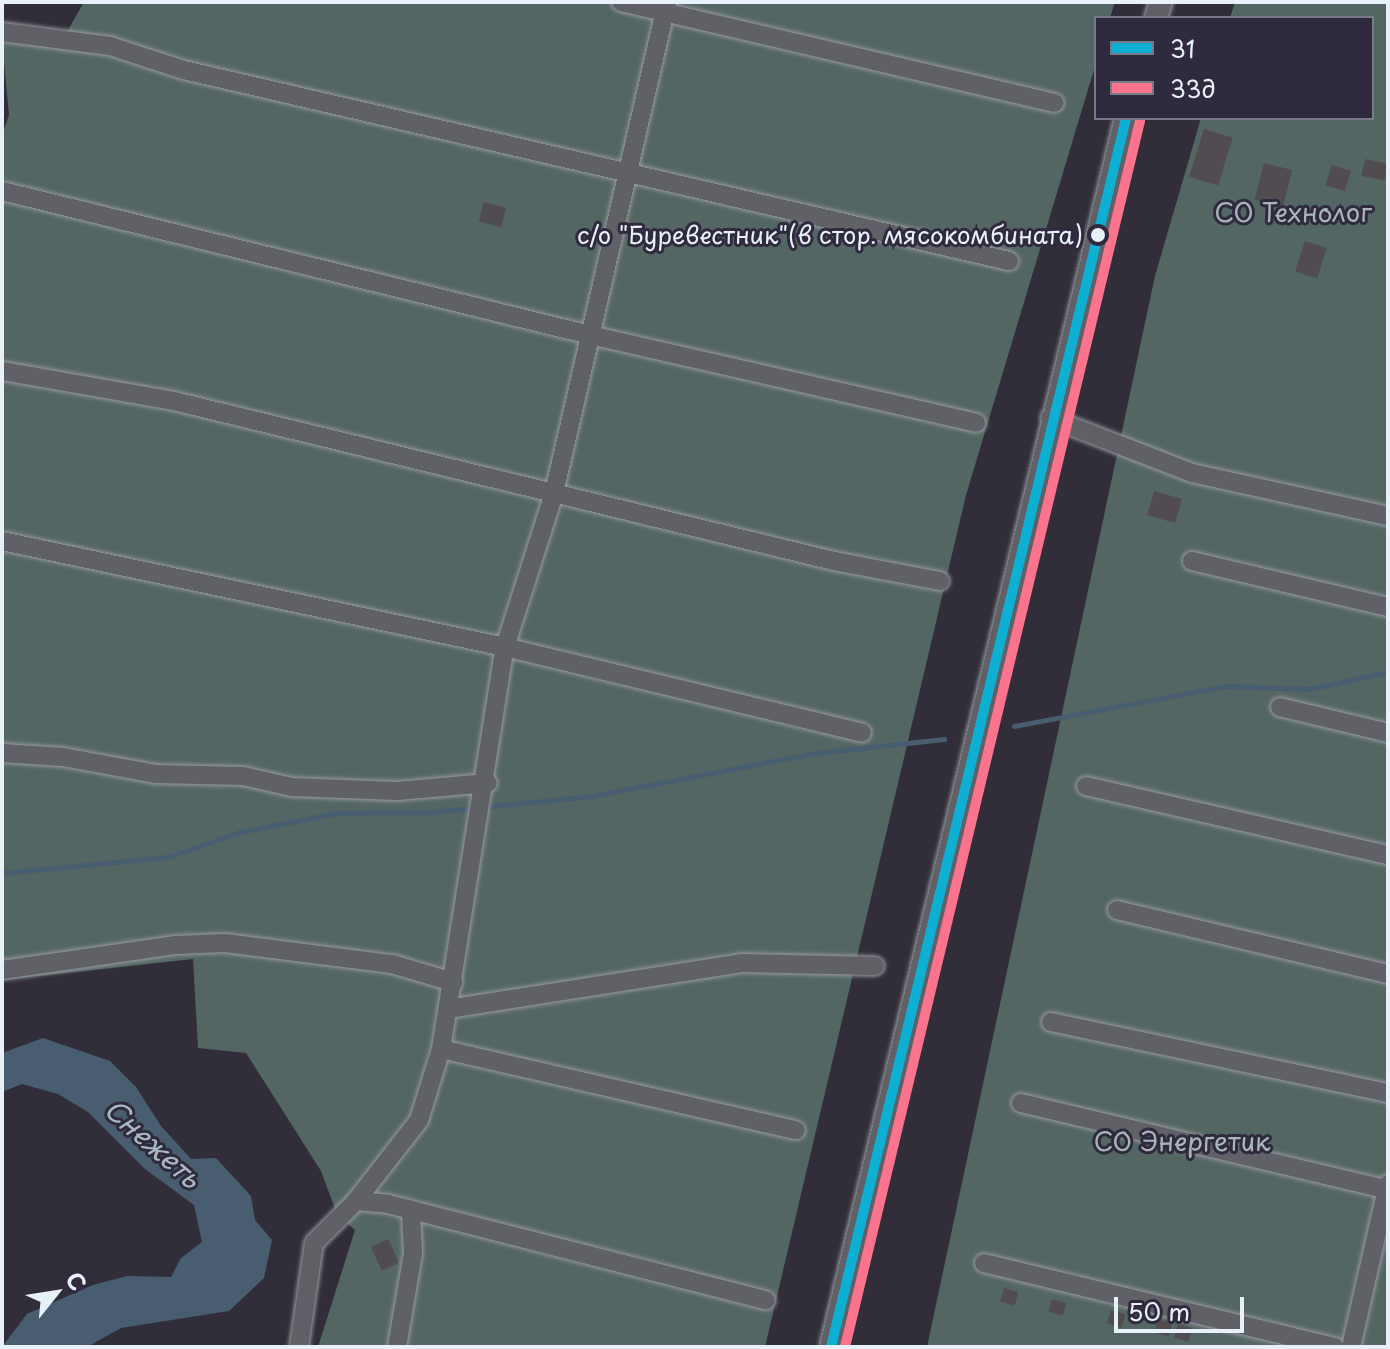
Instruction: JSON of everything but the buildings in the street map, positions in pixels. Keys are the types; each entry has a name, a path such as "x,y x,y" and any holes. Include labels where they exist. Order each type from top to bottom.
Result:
{"main road":[{"path":"831,1347 1050,418 1125,120"}],"street":[{"path":"621,2 666,7 1054,103"},
{"path":"299,1347 314,1243 356,1201 419,1120 441,1049 488,783 505,647 554,493 666,7"},
{"path":"2,32 110,46 184,70 1009,261"},
{"path":"2,191 590,335 976,423"},
{"path":"2,371 174,401 554,493 940,581"},
{"path":"1050,418 1192,473 1388,516"},
{"path":"2,541 505,647 862,733"},
{"path":"1192,561 1388,607"},
{"path":"1280,707 1388,733"},
{"path":"2,753 156,774 243,776 292,787 397,791 488,783"},
{"path":"1086,786 1388,855"},
{"path":"1117,910 1388,974"},
{"path":"2,970 176,945 225,943 392,964 453,982"},
{"path":"448,1009 741,963 875,966"},
{"path":"1051,1022 1388,1093"},
{"path":"441,1049 796,1130"},
{"path":"1021,1103 1388,1188 1351,1347"},
{"path":"356,1201 388,1204 411,1213 766,1300"},
{"path":"397,1347 413,1253 411,1213"},
{"path":"984,1263 1335,1347"}],"green space":[{"path":"84,2 1115,2 1111,16 1094,16 1094,70 966,495 765,1347 318,1347 355,1230 337,1214 321,1171 246,1053 198,1048 193,959 2,980 2,135 9,115 2,42 59,46"},
{"name":"СО Энергетик","path":"1235,2 1388,2 1388,1347 927,1347 1155,276 1200,120 1374,120 1374,16 1231,16"}],"water":[{"name":"Снежеть","path":"43,1038 110,1061 136,1087 161,1126 191,1159 216,1158 251,1196 255,1220 272,1240 264,1278 229,1311 121,1328 87,1347 2,1347 27,1314 93,1285 127,1276 171,1277 181,1258 202,1242 194,1205 145,1169 88,1112 58,1094 22,1084 2,1092 2,1053"}],"waterway":[{"path":"1014,726 1225,686 1309,689 1388,672"},
{"path":"2,873 168,857 240,832 337,813 433,812 592,796 816,753 944,739"}],"transit line":[{"name":"31","path":"831,1347 1126,120"},
{"name":"33д","path":"845,1347 1140,121"}],"place":[{"name":"с/о \"Буревестник\"(в стор. мясокомбината)","path":"1098,235"}],"park label":[{"name":"СО Технолог","path":"1293,212"}]}
